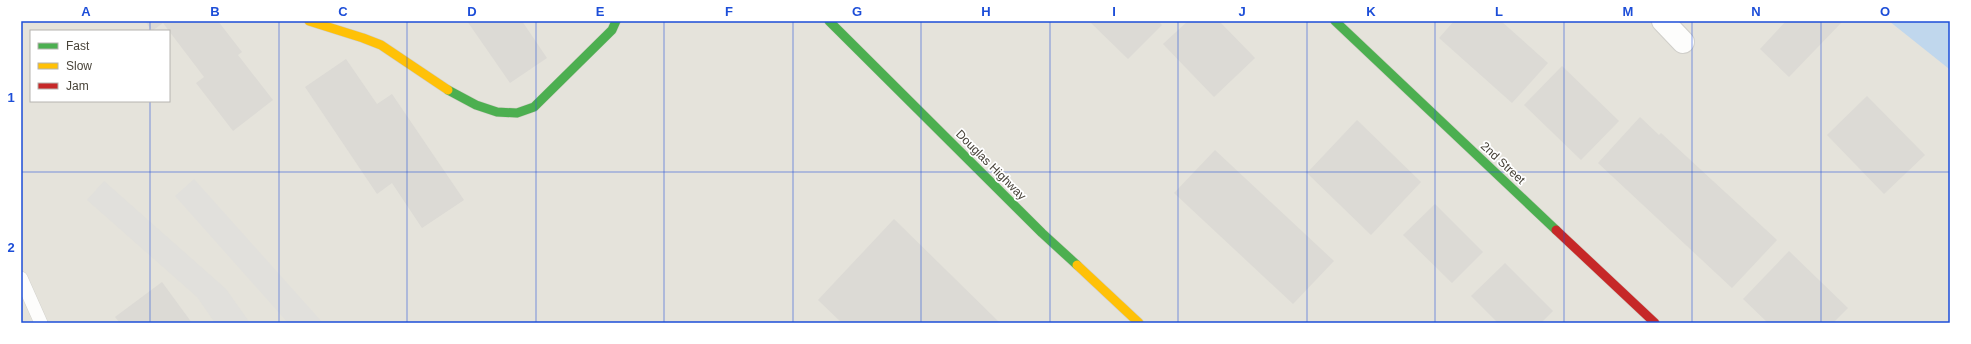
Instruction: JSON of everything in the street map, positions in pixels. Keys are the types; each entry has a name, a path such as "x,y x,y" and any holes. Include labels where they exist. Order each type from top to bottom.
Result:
{"street":[{"path":"309,21 321,26 357,34 381,45 465,101 491,111 513,113 534,107 612,30 616,21"},
{"name":"Douglas Highway","path":"829,21 1042,233 1139,323"},
{"name":"2nd Street","path":"1335,21 1655,323"},
{"path":"1662,21 1683,42"}],"lane":[{"path":"21,278 41,323"}],"shaded area":[{"path":"21,21 1911,21 1950,55 1950,323 21,323"},
{"path":"194,179 323,323 288,323 175,196"},
{"path":"104,181 226,289 250,323 215,323 197,297 87,200"}],"water":[{"path":"1889,21 1950,21 1950,70 1948,68"}],"building":[{"path":"145,21 218,21 242,52 238,55 273,100 233,131 196,83 204,77 170,32 170,30 163,23 151,30"},
{"path":"467,21 522,21 547,58 510,83"},
{"path":"1089,21 1158,21 1162,25 1128,59"},
{"path":"1188,21 1219,21 1255,58 1214,97 1163,44"},
{"path":"1454,21 1501,21 1548,63 1512,103 1439,38"},
{"path":"1786,21 1843,21 1789,77 1760,49"},
{"path":"346,59 377,104 392,94 464,200 422,228 392,183 377,194 305,87"},
{"path":"1562,66 1619,121 1581,160 1524,105"},
{"path":"1867,96 1925,155 1884,194 1827,135"},
{"path":"1640,117 1659,135 1661,133 1777,240 1732,288 1598,163"},
{"path":"1357,120 1421,182 1371,235 1307,173"},
{"path":"1215,150 1334,261 1293,304 1174,193"},
{"path":"1435,204 1483,252 1452,283 1403,235"},
{"path":"894,219 1000,323 842,323 818,300"},
{"path":"1789,251 1848,308 1833,323 1768,323 1743,299"},
{"path":"1505,263 1553,311 1541,323 1498,323 1471,296"},
{"path":"162,282 192,323 120,323 115,317"}],"traffic: fast":[{"path":"448,90 476,105 497,112 517,113 534,107 612,30 616,21"},
{"path":"829,21 1042,233 1077,265"},
{"path":"1335,21 1556,230"}],"traffic: slow":[{"path":"309,21 381,45 448,90"},
{"path":"1077,265 1139,323"}],"traffic: jam":[{"path":"1556,230 1655,323"}]}
